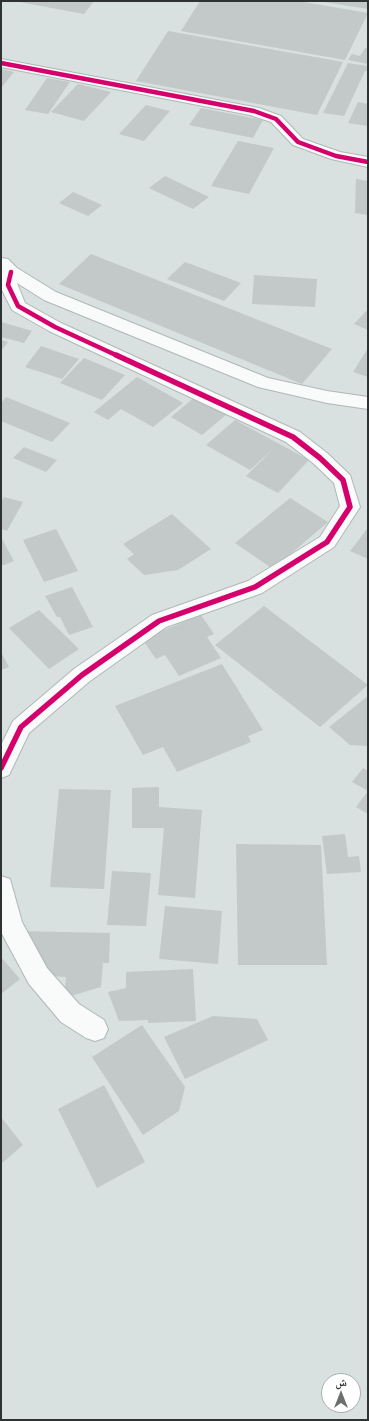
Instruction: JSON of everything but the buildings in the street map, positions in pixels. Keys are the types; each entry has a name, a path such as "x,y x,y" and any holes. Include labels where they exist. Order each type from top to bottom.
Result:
{"street":[{"path":"1,63 254,111 276,119 298,142 336,156 368,162"},
{"path":"6,267 50,296 264,383 327,397 368,403"},
{"path":"1,768 21,727 82,675 159,621 255,588 327,542 350,507 343,480 320,458 293,437 55,327 18,306 8,285 6,267"},
{"path":"1,887 10,925 38,976 70,1013 95,1029"}],"cycle path":[{"path":"1,63 254,111 276,119 298,142 336,156 368,162"},
{"path":"1,768 21,727 82,675 159,621 255,587 327,542 350,507 343,480 320,458 293,437 55,327 18,306 8,285 11,272"}]}
